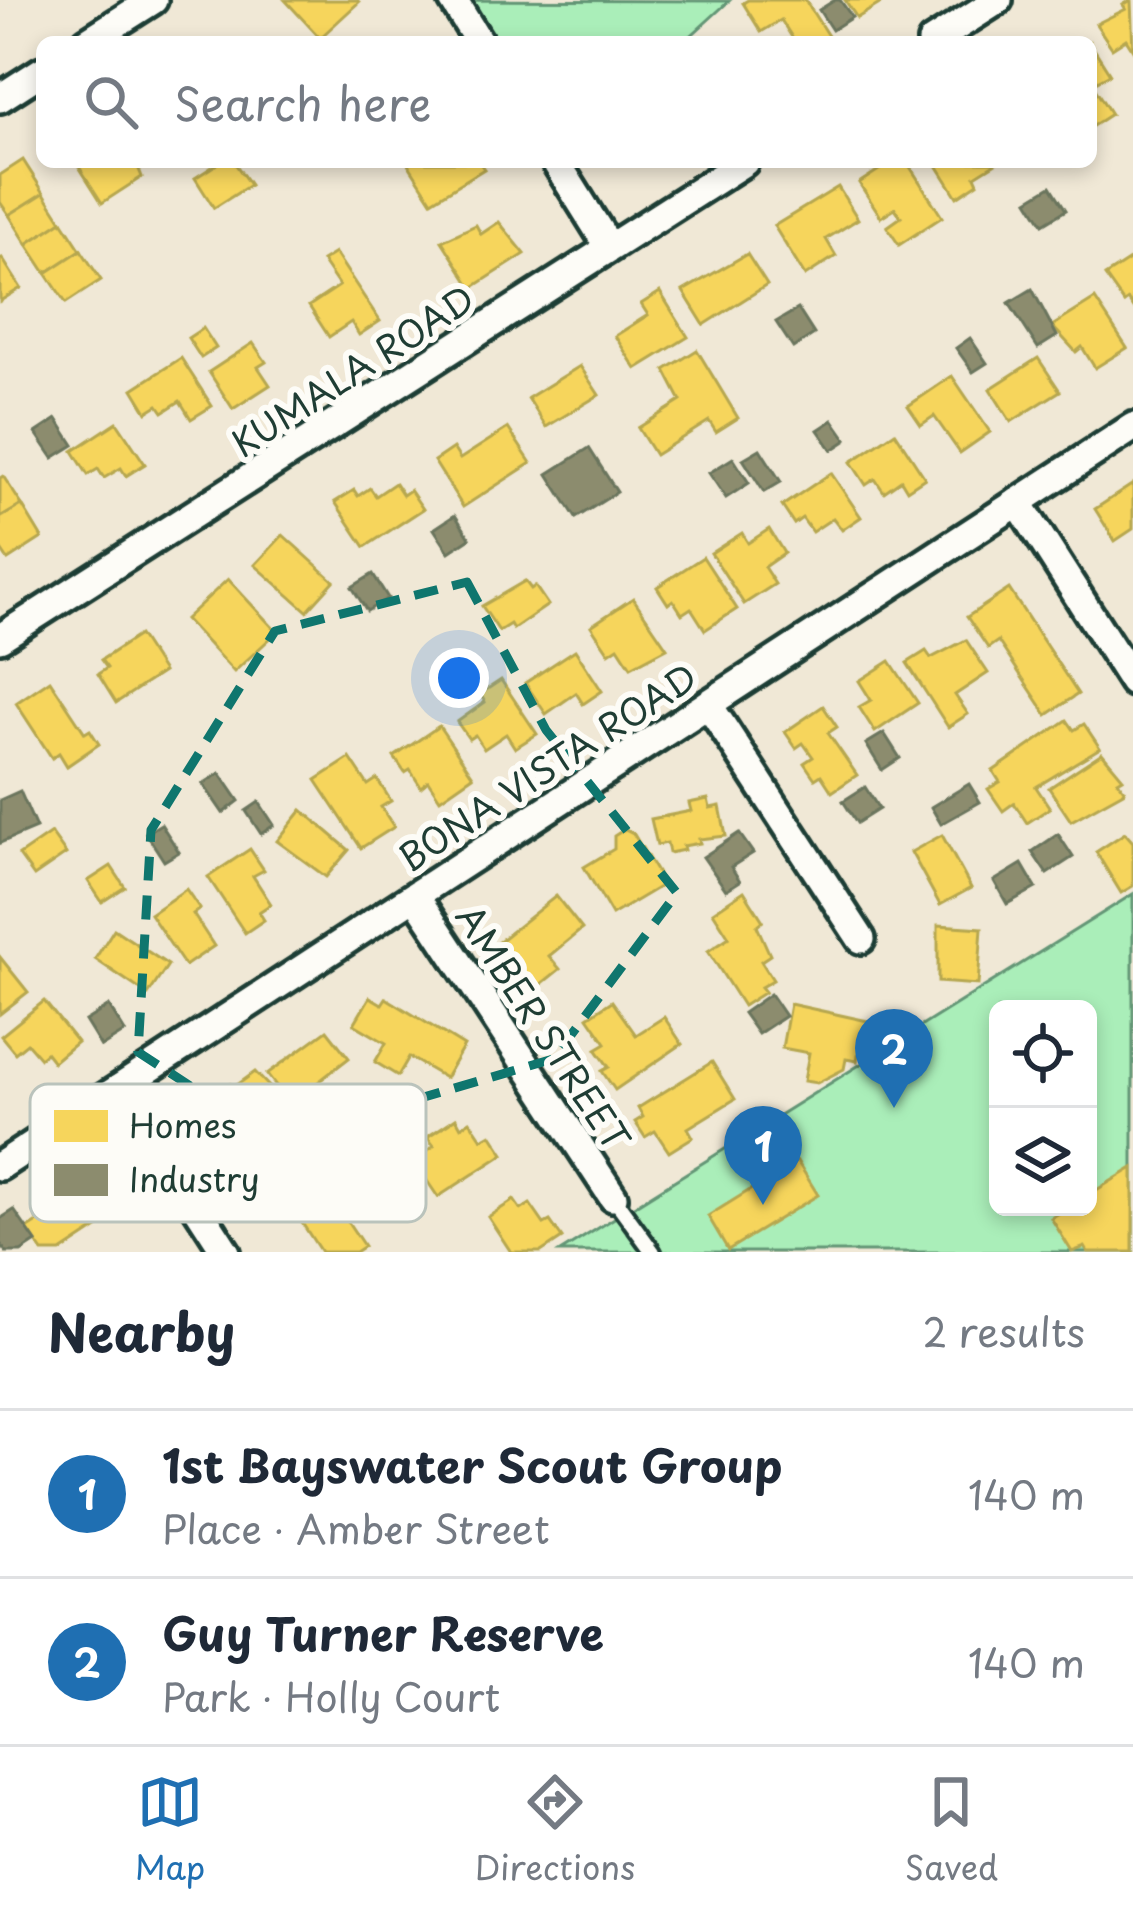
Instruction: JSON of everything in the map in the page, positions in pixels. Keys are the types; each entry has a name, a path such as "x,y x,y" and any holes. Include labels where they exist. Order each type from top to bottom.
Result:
{"street":[{"path":"96,36 153,0"},
{"path":"453,0 475,36"},
{"path":"941,36 998,0"},
{"path":"0,98 36,75"},
{"path":"560,168 609,248"},
{"name":"KUMALA ROAD","path":"0,638 735,168"},
{"name":"BONA VISTA ROAD","path":"126,1084 1133,427"},
{"path":"1018,502 1133,682"},
{"path":"708,704 861,939"},
{"name":"AMBER STREET","path":"415,896 613,1197"},
{"name":"BONA VISTA ROAD","path":"2,1161 30,1144"},
{"path":"207,1222 226,1252"}],"lane":[{"path":"613,1197 653,1252"}],"highlighted area":[{"path":"467,582 546,730 677,893 553,1059 275,1141 138,1052 151,830 275,631"}],"green space":[{"path":"453,0 729,1 691,36 475,36"},
{"path":"1133,894 1133,1252 560,1252"}],"building: Homes":[{"path":"285,0 359,2 322,36"},
{"path":"805,0 828,36 791,36 781,20 761,32 743,3"},
{"path":"845,0 886,0 857,18"},
{"path":"1131,0 1133,50 1126,39 1112,48 1096,24 1126,9 1123,5"},
{"path":"1097,53 1110,74 1097,81"},
{"path":"1097,92 1111,114 1097,123"},
{"path":"23,160 44,193 9,215 0,202 0,175"},
{"path":"80,168 138,168 142,177 102,203"},
{"path":"211,168 238,168 250,185 214,208 195,178"},
{"path":"411,168 484,169 432,201"},
{"path":"882,168 911,168 942,217 899,245 887,227 901,217 895,208 881,217 859,183"},
{"path":"939,168 988,168 975,176 978,183 957,197"},
{"path":"838,187 858,219 826,239 836,256 805,276 774,226"},
{"path":"44,193 62,221 27,244 9,215"},
{"path":"62,221 81,250 46,273 27,244"},
{"path":"499,222 525,254 472,288 442,241 476,225 481,234"},
{"path":"81,250 101,280 66,303 46,273"},
{"path":"335,253 380,321 359,335 351,322 329,337 309,306 339,286 322,261"},
{"path":"747,254 767,285 704,325 683,291"},
{"path":"0,259 21,288 0,301"},
{"path":"1131,259 1133,307 1128,300 1124,303 1105,276"},
{"path":"660,292 688,337 636,369 615,336 648,315 641,304"},
{"path":"1095,299 1127,348 1095,368 1082,347 1076,352 1052,326"},
{"path":"203,328 216,348 201,358 188,338"},
{"path":"253,343 266,362 258,367 270,385 233,409 209,372"},
{"path":"697,350 738,418 716,432 709,421 655,455 638,428 681,401 665,370"},
{"path":"181,358 212,406 191,419 180,401 163,412 158,405 147,412 133,389"},
{"path":"1038,358 1060,391 1011,422 990,389"},
{"path":"580,366 599,395 546,427 528,398"},
{"path":"952,376 990,432 960,453 934,416 921,425 908,406"},
{"path":"117,422 145,464 126,476 121,468 104,478 98,469 88,475 73,451"},
{"path":"508,428 531,463 463,507 434,461 453,448 460,459"},
{"path":"895,432 925,478 907,490 901,480 884,492 875,479 866,485 851,462"},
{"path":"831,473 861,517 842,530 833,518 812,532 802,518 794,524 782,506"},
{"path":"0,478 22,505 0,518"},
{"path":"395,483 403,495 410,490 423,509 365,547 335,502 354,490 358,496 370,488 376,496"},
{"path":"1133,484 1133,529 1115,541 1095,509"},
{"path":"22,505 42,538 8,560 0,548 0,518"},
{"path":"769,529 784,553 764,567 775,584 744,604 711,553 742,533 748,543"},
{"path":"283,535 334,581 307,611 255,565"},
{"path":"703,557 737,609 705,630 691,608 682,614 657,587"},
{"path":"228,579 277,632 234,672 185,619"},
{"path":"525,581 531,589 535,586 548,605 513,629 510,624 499,631 482,606"},
{"path":"1009,589 1078,694 1047,715 998,641 988,648 967,617"},
{"path":"633,598 667,648 631,667 618,647 609,653 591,626"},
{"path":"139,635 163,672 116,703 98,674 107,668 101,660"},
{"path":"966,640 988,673 955,695 968,714 948,727 907,663 926,651 931,658"},
{"path":"575,650 602,691 583,704 576,693 546,714 525,683"},
{"path":"890,661 918,703 875,732 859,707 871,700 859,681"},
{"path":"50,680 85,733 90,730 99,744 67,766 59,753 52,758 16,703"},
{"path":"501,680 537,734 515,748 506,734 484,749 457,722 485,702 480,694"},
{"path":"823,706 837,727 828,733 857,775 832,792 821,775 815,779 804,763 813,757 803,743 796,748 785,732"},
{"path":"1067,720 1074,730 1084,724 1100,748 1036,787 1050,808 1027,823 1014,803 1003,811 988,789 1000,782 993,771"},
{"path":"439,726 473,776 440,799 428,781 421,787 394,757"},
{"path":"1102,753 1123,778 1118,781 1125,791 1071,821 1049,788"},
{"path":"350,758 368,785 377,779 391,801 381,807 394,827 361,848 316,780"},
{"path":"708,799 710,808 720,806 726,836 699,839 700,843 669,853 667,843 657,845 651,819 691,811 689,803"},
{"path":"302,810 349,850 326,877 277,841"},
{"path":"625,829 633,833 664,884 612,915 584,867 614,849 614,836"},
{"path":"51,833 66,854 34,876 19,855"},
{"path":"1125,833 1133,842 1133,886 1121,893 1096,852"},
{"path":"942,835 971,888 940,905 911,852"},
{"path":"250,849 264,870 253,876 271,904 259,912 264,920 245,933 208,877"},
{"path":"111,866 125,887 102,902 88,881"},
{"path":"186,889 200,909 193,914 214,946 185,966 150,914"},
{"path":"744,891 763,921 757,926 770,955 761,961 773,980 761,987 765,992 743,1006 708,951 729,937 713,912"},
{"path":"556,896 582,929 549,956 560,969 534,990 497,943"},
{"path":"938,925 982,928 978,985 938,982"},
{"path":"114,929 168,965 148,995 95,959"},
{"path":"0,957 28,992 0,1014"},
{"path":"370,997 382,1004 386,998 464,1046 445,1078 409,1057 398,1076 375,1062 386,1043 354,1024"},
{"path":"44,1001 77,1042 53,1062 46,1053 40,1058 27,1043 15,1053 1,1036"},
{"path":"612,1001 636,1035 664,1017 682,1044 615,1090 602,1071 609,1067 596,1049 606,1043 588,1017"},
{"path":"790,1004 877,1023 871,1057 846,1059 844,1069 817,1083 804,1081 809,1053 782,1048"},
{"path":"327,1030 349,1058 316,1084 275,1084 267,1074"},
{"path":"712,1062 735,1099 688,1128 693,1137 669,1152 655,1131 645,1137 635,1122 643,1117 638,1108"},
{"path":"255,1072 267,1084 238,1084"},
{"path":"456,1118 461,1127 470,1121 482,1139 491,1134 504,1154 438,1197 426,1179 426,1151 434,1146 427,1137"},
{"path":"797,1161 818,1195 728,1250 708,1216"},
{"path":"1133,1168 1133,1252 1088,1252 1085,1247 1072,1252 1051,1218 1097,1216 1097,1190"},
{"path":"514,1200 521,1210 530,1204 562,1238 541,1252 511,1252 488,1217"},
{"path":"38,1222 106,1222 61,1252 43,1252 27,1229"},
{"path":"301,1222 348,1222 364,1246 355,1252 321,1252"}],"building: Industry":[{"path":"835,0 852,17 832,30 819,10"},
{"path":"1051,186 1066,210 1043,224 1028,200"},
{"path":"1032,289 1057,336 1038,348 1009,303"},
{"path":"798,309 814,334 793,348 776,322"},
{"path":"970,338 987,363 973,372 956,348"},
{"path":"57,419 74,445 53,458 36,433"},
{"path":"833,420 847,440 832,450 818,430"},
{"path":"589,448 617,492 576,518 548,474"},
{"path":"760,449 781,482 764,492 743,459"},
{"path":"733,458 749,483 726,498 709,473"},
{"path":"455,515 470,538 449,552 434,529"},
{"path":"373,574 388,598 367,611 352,587"},
{"path":"884,733 900,758 882,770 866,744"},
{"path":"220,773 239,801 223,813 203,784"},
{"path":"969,784 980,802 941,824 931,807"},
{"path":"865,787 879,809 857,823 843,801"},
{"path":"20,791 36,828 0,843 0,800"},
{"path":"259,802 274,825 261,834 246,811"},
{"path":"161,824 179,852 164,861 146,833"},
{"path":"739,833 753,853 731,867 740,881 726,890 703,857"},
{"path":"1058,834 1073,857 1047,874 1032,852"},
{"path":"1022,864 1036,888 1007,904 994,881"},
{"path":"770,994 785,1016 758,1034 743,1013"},
{"path":"109,1006 125,1032 101,1047 85,1021"},
{"path":"14,1210 36,1242 21,1252 6,1252 0,1243 0,1219"}],"place":[{"name":"Guy Turner Reserve","path":"894,1108"},
{"name":"1st Bayswater Scout Group","path":"763,1205"}]}
